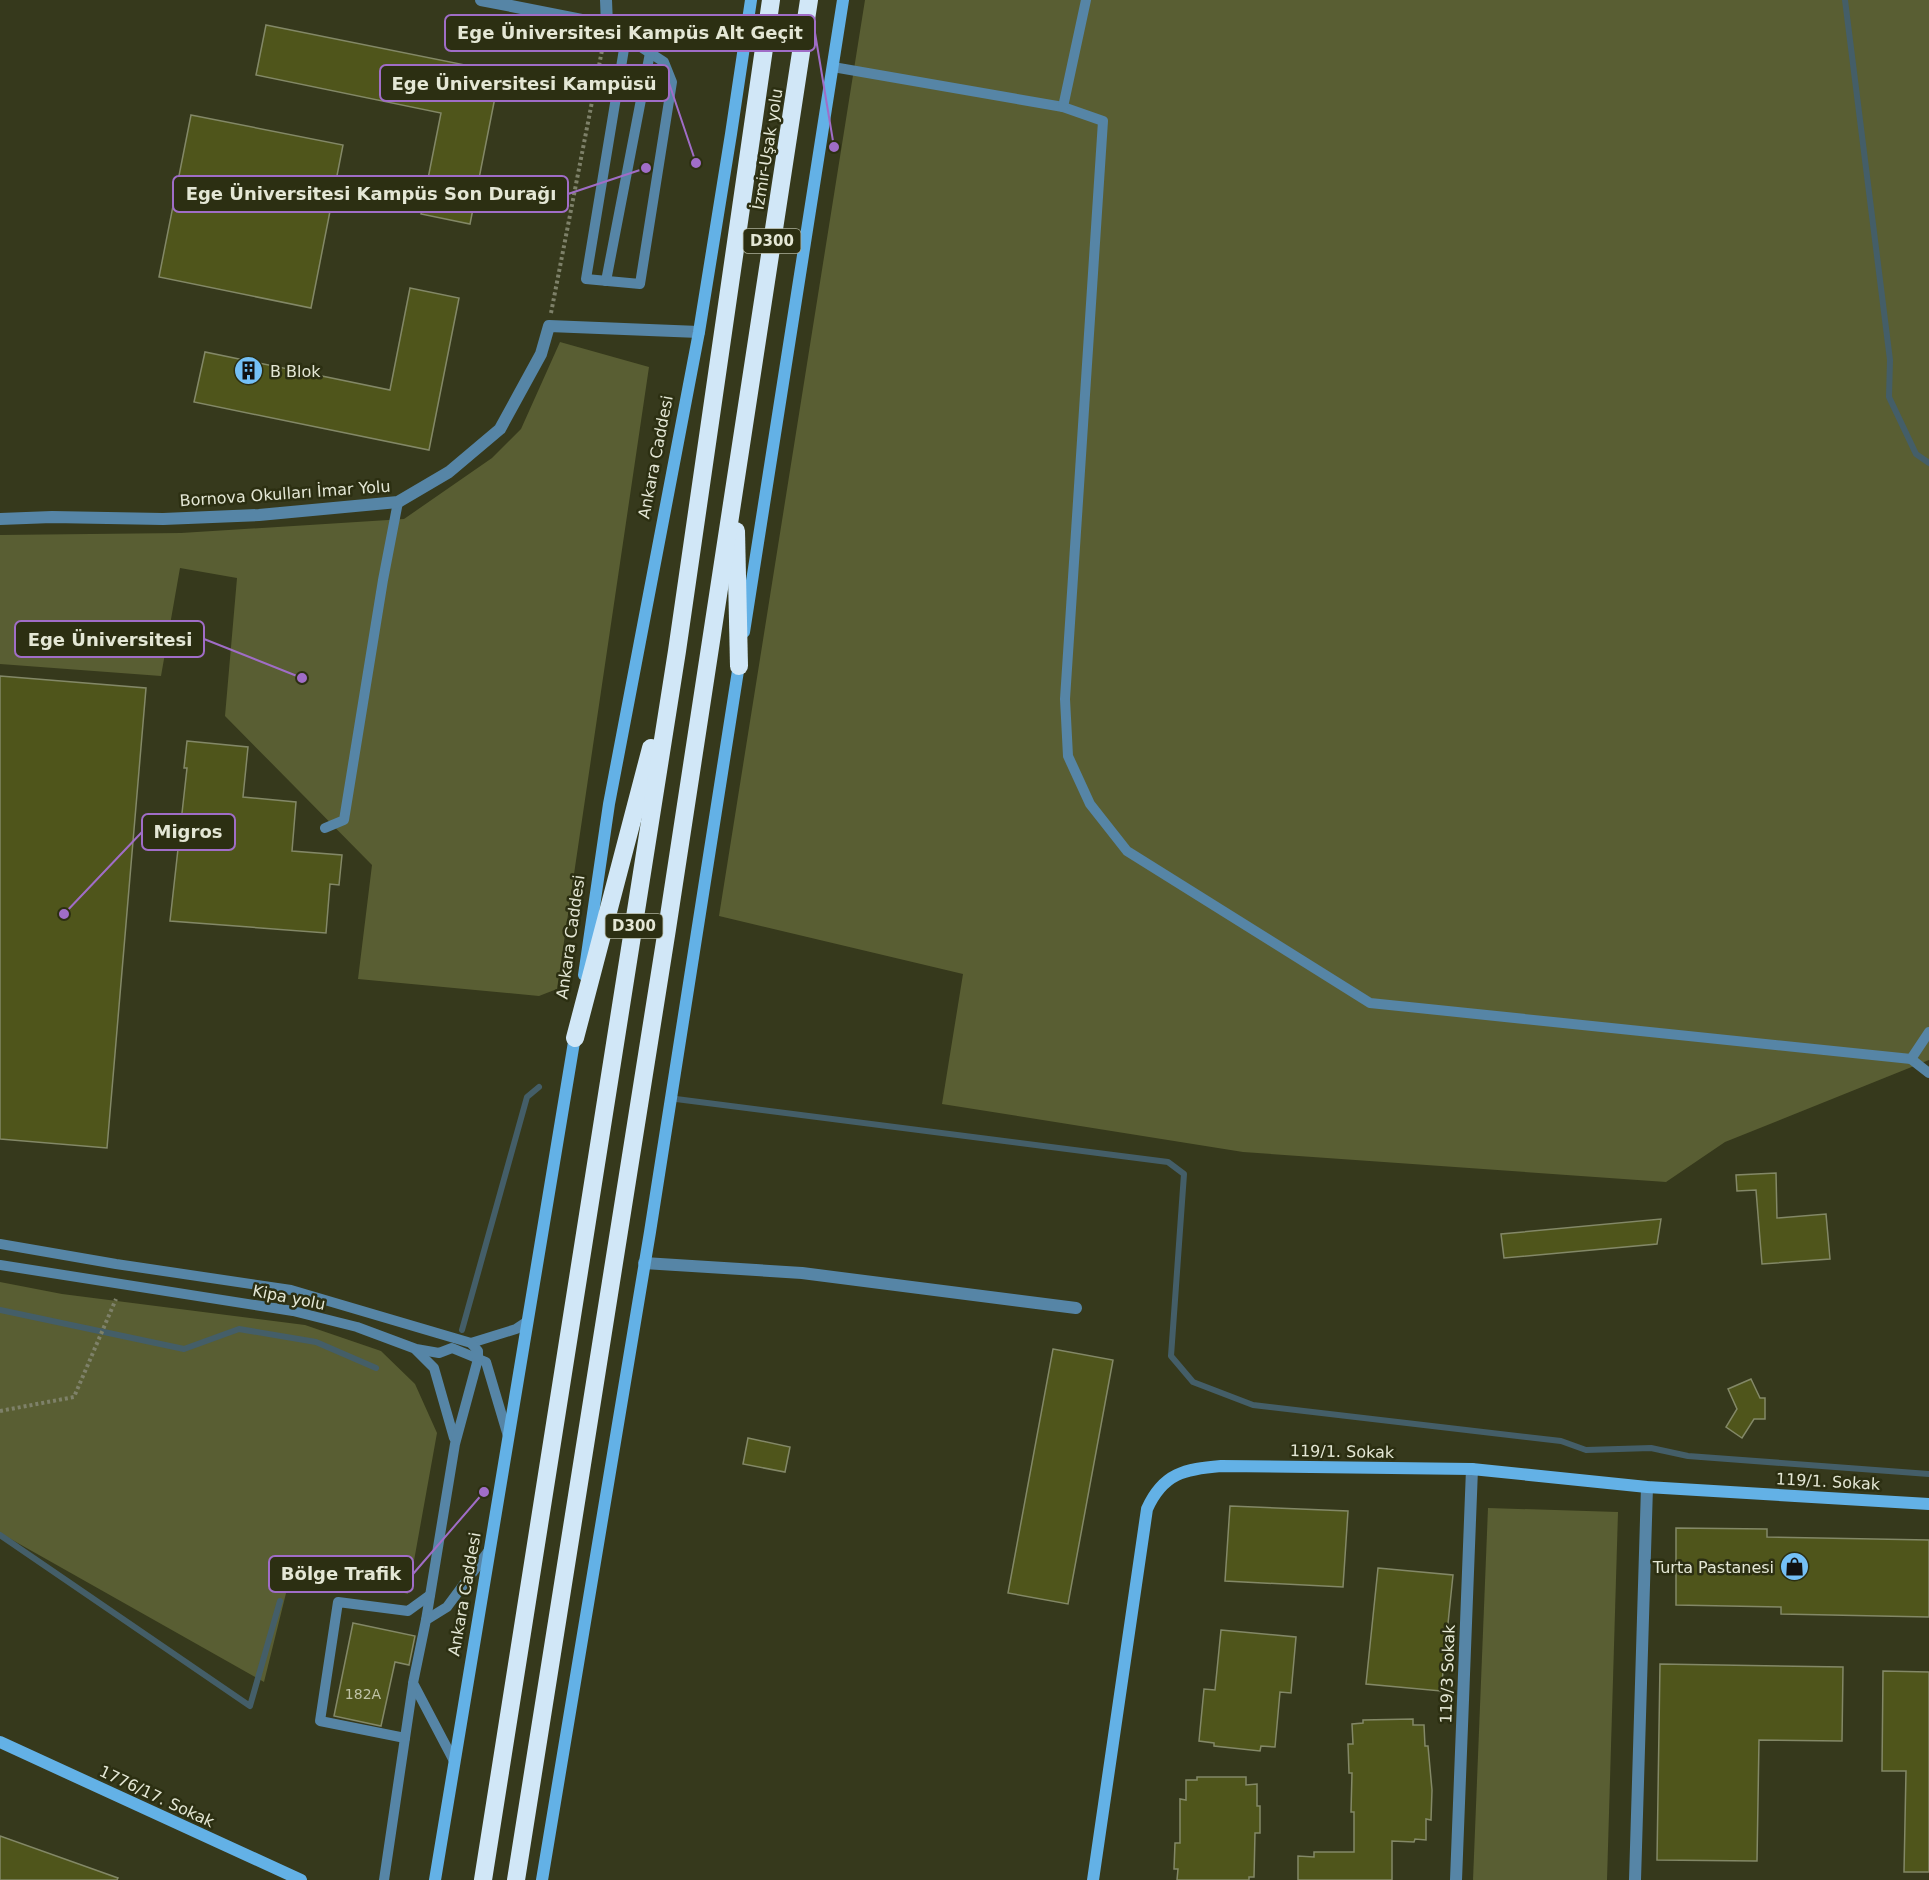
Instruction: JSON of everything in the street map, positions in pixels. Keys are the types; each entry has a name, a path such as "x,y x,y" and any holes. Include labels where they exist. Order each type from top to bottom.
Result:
{"highway":[{"name":"D300","path":"483,1880 677,651 771,0"},
{"name":"İzmir-Uşak yolu","path":"735,481 810,0"},
{"name":"D300","path":"516,1880 667,929 735,481"},
{"path":"735,481 739,666"},
{"path":"575,1038 677,651"}],"main road":[{"name":"Ankara Caddesi","path":"435,1880 575,1038 609,804 699,332 751,0"},
{"path":"542,1880 644,1263 843,0"},
{"name":"119/1. Sokak","path":"1093,1880 1147,1509 1154,1492 1170,1478 1191,1468 1221,1466 1472,1468 1647,1487 1929,1503"},
{"name":"1776/17. Sokak","path":"0,1742 301,1880"}],"street":[{"path":"482,0 607,25 606,0"},
{"path":"549,326 699,332"},
{"name":"Bornova Okulları İmar Yolu","path":"0,519 52,517 163,519 259,515 398,502 449,472 500,429 541,354 549,326"},
{"path":"644,1263 802,1274 1076,1308"},
{"name":"119/3 Sokak","path":"1456,1880 1472,1468"},
{"path":"1635,1880 1647,1487"}],"lane":[{"path":"1063,107 1086,0"},
{"path":"607,25 626,37 664,62 672,82 640,284 586,279 626,37"},
{"path":"606,281 650,53"},
{"path":"833,66 1063,107 1104,121 1065,699 1068,756 1090,804 1127,851 1370,1003 1911,1059 1929,1073"},
{"path":"325,828 344,820 398,502"},
{"path":"1911,1059 1929,1032"},
{"name":"Kipa yolu","path":"0,1244 291,1290 471,1344"},
{"name":"Kipa yolu","path":"0,1265 292,1311 357,1327 416,1349 439,1353 452,1348 478,1359"},
{"path":"384,1880 413,1683 426,1620 455,1444 478,1359 478,1351 471,1344 516,1329 528,1321"},
{"path":"416,1349 434,1368 452,1426 455,1444"},
{"path":"478,1359 486,1362 509,1439"},
{"path":"426,1620 447,1607 492,1546"},
{"path":"405,1738 321,1721 338,1602 408,1611 430,1595"},
{"path":"413,1683 455,1762"}],"path":[{"path":"549,326 607,25"},
{"path":"0,1411 74,1397 123,1284"}],"green space":[{"path":"865,0 1929,0 1929,1060 1725,1142 1666,1182 1243,1152 942,1104 963,974 719,916"},
{"path":"560,342 649,367 557,989 539,996 358,979 372,865 225,716 237,578 180,568 161,676 0,664 0,535 181,533 404,519 492,458 521,429"},
{"path":"0,1282 62,1294 305,1325 381,1351 415,1384 437,1433 408,1594 293,1565 264,1682 0,1533"},
{"path":"1488,1508 1618,1512 1607,1880 1473,1880"}],"building":[{"path":"266,25 500,72 470,224 421,214 441,113 256,75"},
{"path":"191,115 343,145 311,308 159,277"},
{"name":"B Blok","path":"410,288 459,298 429,450 194,402 205,352 390,390"},
{"path":"0,676 146,688 107,1148 0,1139"},
{"path":"187,741 248,747 243,797 296,802 292,851 342,855 339,885 330,884 326,933 170,921 187,768 184,768"},
{"path":"1776,1173 1777,1218 1826,1214 1830,1259 1762,1264 1756,1190 1737,1191 1736,1175"},
{"path":"1661,1219 1657,1244 1504,1258 1501,1234"},
{"path":"1053,1349 1113,1360 1068,1604 1008,1593"},
{"path":"1751,1379 1760,1398 1765,1398 1765,1419 1754,1419 1742,1438 1726,1427 1737,1409 1728,1389"},
{"path":"748,1438 790,1447 785,1472 743,1464"},
{"path":"1230,1506 1348,1511 1343,1587 1225,1581"},
{"path":"1676,1528 1767,1529 1767,1537 1929,1540 1929,1617 1781,1614 1781,1607 1676,1605"},
{"path":"1378,1568 1453,1575 1441,1691 1366,1684"},
{"path":"353,1623 415,1636 409,1665 395,1662 381,1726 334,1716"},
{"path":"1221,1630 1296,1637 1291,1693 1280,1692 1275,1747 1261,1746 1260,1751 1214,1746 1214,1743 1199,1741 1204,1689 1215,1690"},
{"path":"1660,1664 1843,1667 1842,1741 1759,1740 1757,1861 1657,1860"},
{"path":"1883,1671 1929,1672 1929,1872 1904,1872 1906,1771 1882,1771"},
{"path":"1413,1719 1413,1725 1424,1725 1425,1746 1428,1746 1432,1790 1431,1820 1426,1819 1426,1840 1392,1841 1392,1880 1298,1880 1298,1856 1314,1857 1314,1852 1354,1852 1354,1812 1351,1812 1352,1773 1349,1773 1348,1744 1353,1744 1352,1724 1363,1723 1363,1720"},
{"path":"1197,1777 1246,1777 1246,1785 1257,1784 1260,1833 1255,1833 1254,1877 1249,1877 1249,1880 1177,1880 1178,1869 1174,1869 1175,1843 1180,1843 1180,1799 1186,1800 1186,1780 1197,1780"},
{"path":"0,1836 118,1878 117,1880 0,1880"}],"waterway":[{"path":"1845,0 1890,360 1889,397 1916,454 1929,463"},
{"path":"462,1330 527,1097 539,1087"},
{"path":"676,1099 1168,1162 1184,1174 1171,1356 1193,1382 1253,1405 1561,1441 1586,1450 1651,1448 1688,1456 1929,1474"},
{"path":"0,1310 184,1349 239,1329 316,1342 376,1368"},
{"path":"0,1535 250,1706 280,1601"}],"place":[{"name":"Ege Üniversitesi Kampüs Alt Geçit","path":"834,147"},
{"name":"Ege Üniversitesi Kampüsü","path":"696,163"},
{"name":"Ege Üniversitesi Kampüs Son Durağı","path":"646,168"},
{"name":"B Blok","path":"249,371"},
{"name":"Ege Üniversitesi","path":"302,678"},
{"name":"Migros","path":"64,914"},
{"name":"Bölge Trafik","path":"484,1492"},
{"name":"Turta Pastanesi","path":"1795,1567"}]}
